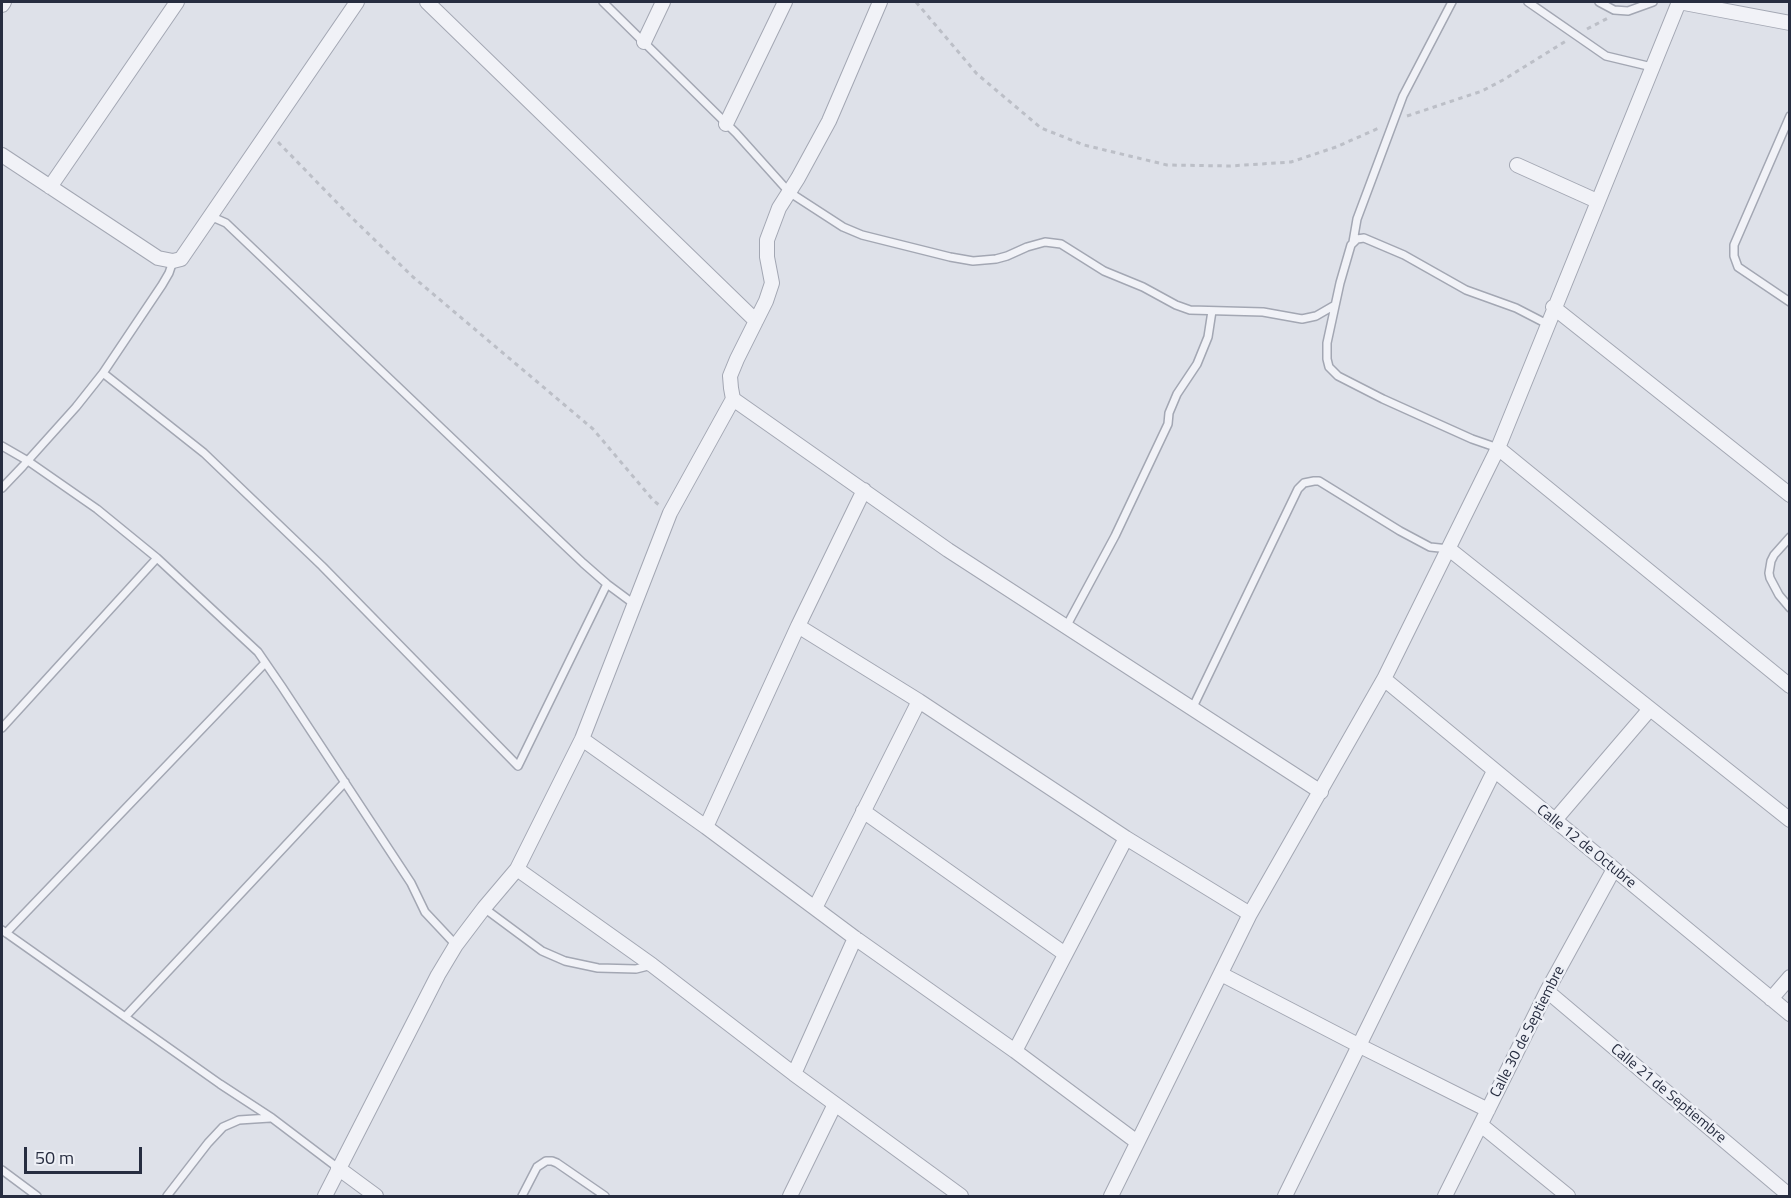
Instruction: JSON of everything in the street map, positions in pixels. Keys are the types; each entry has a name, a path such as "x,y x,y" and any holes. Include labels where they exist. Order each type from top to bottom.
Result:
{"street":[{"path":"2,6 4,2"},
{"path":"51,187 177,2"},
{"path":"427,2 756,321"},
{"path":"644,42 663,2"},
{"path":"726,124 785,2"},
{"path":"880,2 829,121 779,208 767,240 767,257 772,283 766,301 730,376 733,399 948,550 1321,792"},
{"path":"1111,1197 1250,914 1384,679 1498,448 1553,307 1679,2 1790,22"},
{"path":"2,155 158,258 172,261 181,259 270,130 352,3"},
{"path":"1517,165 1597,201"},
{"path":"1553,307 1790,495"},
{"path":"325,1197 438,975 456,945 517,869 582,739 670,513 733,399"},
{"path":"1498,448 1790,686"},
{"path":"706,827 798,626 864,490"},
{"path":"1449,549 1790,820"},
{"path":"798,626 919,701 1126,838 1250,914"},
{"name":"Calle 12 de Octubre","path":"1384,679 1790,1014"},
{"path":"815,908 919,701"},
{"path":"1555,820 1650,709"},
{"path":"582,739 706,827 855,938 1015,1051 1137,1142"},
{"path":"1285,1197 1494,771"},
{"path":"863,811 1065,954"},
{"path":"1015,1051 1126,838"},
{"path":"517,869 651,965 957,1195"},
{"name":"Calle 30 de Septiembre","path":"1444,1197 1547,992 1614,869"},
{"path":"794,1074 855,938"},
{"path":"1221,974 1488,1110"},
{"path":"1771,999 1790,977"},
{"name":"Calle 21 de Septiembre","path":"1547,992 1790,1196"},
{"path":"790,1197 835,1104"},
{"path":"1481,1125 1568,1197"},
{"path":"338,1168 376,1197"}],"lane":[{"path":"603,2 726,124 789,192 834,223 853,231 962,260 985,261 1036,244 1045,242 1061,244 1104,271 1190,310 1263,312 1302,319 1316,316 1335,305"},
{"path":"1452,2 1403,96 1357,219 1327,343 1327,363 1333,372 1383,399 1472,440 1498,448"},
{"path":"1528,2 1606,56 1652,68"},
{"path":"1599,2 1620,11 1636,9 1653,2"},
{"path":"1790,116 1734,245 1734,256 1738,267 1790,302"},
{"path":"210,216 226,223 606,584 634,604"},
{"path":"1353,242 1364,238 1374,242 1404,255 1466,290 1516,308 1547,324"},
{"path":"2,488 81,401 103,373 162,285 169,273 172,261"},
{"path":"1066,627 1115,536 1168,424 1173,402 1200,357 1208,337 1212,311"},
{"path":"103,373 221,469 322,566 518,766 606,584"},
{"path":"2,446 28,461 97,509 157,558 258,652 411,883 425,912 456,945"},
{"path":"1192,709 1298,489 1304,483 1319,481 1430,547 1449,549"},
{"path":"1790,537 1774,555 1769,573 1770,579 1790,608"},
{"path":"2,728 157,558"},
{"path":"265,663 4,932 272,1118 338,1168"},
{"path":"125,1017 345,782"},
{"path":"484,908 542,951 565,961 598,968 636,969 651,965"},
{"path":"167,1197 223,1126 239,1120 272,1118"},
{"path":"522,1197 537,1167 546,1161 557,1163 604,1197"},
{"path":"2,1170 37,1197"}],"path":[{"path":"916,2 977,74 1041,128 1084,145 1167,165 1230,166 1291,162 1336,147 1417,112 1482,90 1496,84 1576,34 1620,11"},
{"path":"270,130 288,153 405,269 593,429 653,500 670,513"}]}
